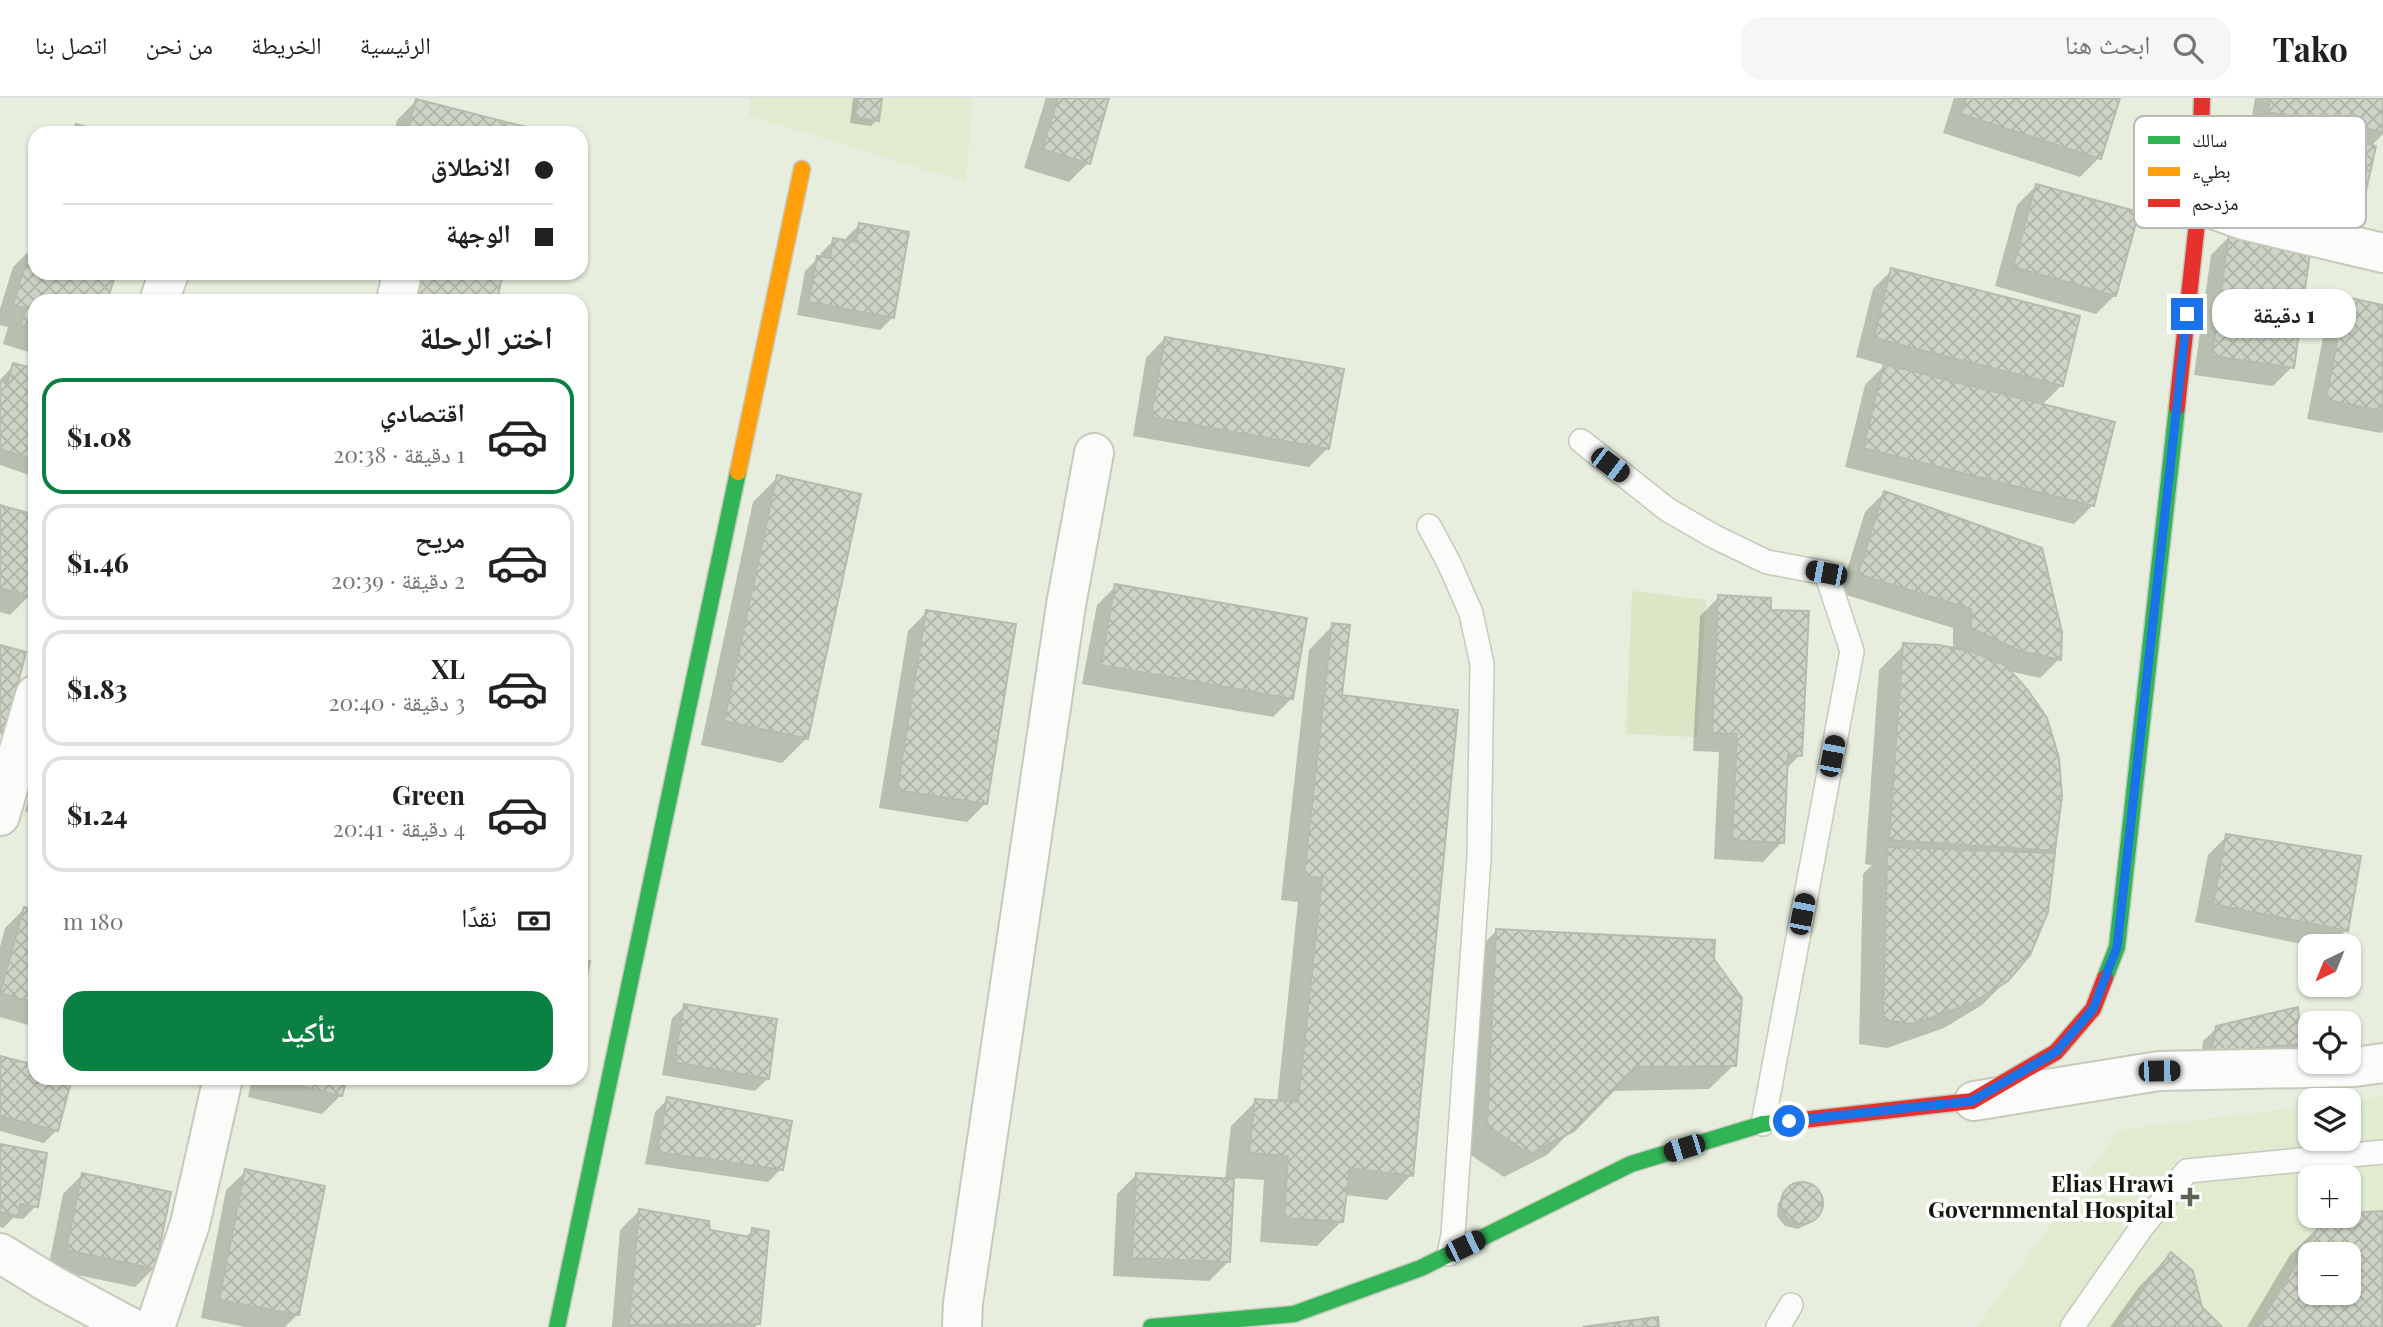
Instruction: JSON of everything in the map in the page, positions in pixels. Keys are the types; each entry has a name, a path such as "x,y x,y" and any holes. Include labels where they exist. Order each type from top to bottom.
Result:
{"street":[{"path":"2201,116 2202,98"},
{"path":"557,1327 802,169"},
{"path":"1972,1101 2056,1052 2093,1009 2117,947 2196,228"},
{"path":"2277,228 2383,253"},
{"path":"962,1327 965,1289 1066,605 1094,453"},
{"path":"0,816 28,719"},
{"path":"1151,1327 1294,1314 1421,1268 1631,1164 1763,1124 1972,1101 2159,1071 2354,1067 2383,1063"},
{"path":"155,1327 190,1224 221,1085"},
{"path":"0,1253 51,1285 130,1327"}],"lane":[{"path":"1581,441 1668,510 1715,537 1767,562 1826,573 1852,650 1763,1124"},
{"path":"1429,526 1471,613 1482,664 1479,858 1453,1235 1449,1254"},
{"path":"2072,1327 2143,1227 2187,1171 2383,1152"},
{"path":"1778,1327 1791,1305"}],"shaded area":[{"path":"750,98 973,98 966,182 749,115"},
{"path":"1632,591 1706,600 1697,737 1626,734"},
{"name":"Elias Hrawi Governmental Hospital","path":"2383,1096 2383,1327 1977,1327 2119,1130 2298,1108 2298,1151 2361,1151 2361,1099"}],"building":[{"path":"858,98 882,98 879,121 855,117"},
{"path":"1058,98 1109,98 1090,164 1042,149"},
{"path":"1966,98 2120,98 2101,159 1961,114"},
{"path":"2270,98 2383,98 2383,132 2366,129 2366,116 2291,116 2268,112"},
{"path":"416,99 522,126 409,126"},
{"path":"2366,144 2376,146 2366,191"},
{"path":"2036,184 2134,211 2135,228 2116,296 2013,267"},
{"path":"859,223 909,232 894,318 809,302 817,256 830,258 833,238 856,242"},
{"path":"2339,228 2358,228 2357,232"},
{"path":"2229,234 2311,246 2294,368 2212,356"},
{"path":"28,256 28,280 114,280 109,294 28,294 28,327 21,325 26,308 13,305"},
{"path":"1891,268 2080,316 2063,386 1874,338"},
{"path":"415,280 502,280 498,294 412,294"},
{"path":"2345,297 2383,305 2383,411 2326,400"},
{"path":"1165,337 1344,369 1329,449 1151,417"},
{"path":"13,363 28,367 28,458 0,449 0,381 7,383"},
{"path":"1884,364 2115,422 2094,506 1863,448"},
{"path":"777,475 861,494 808,739 724,721"},
{"path":"1884,491 2042,548 2062,632 2061,660 2020,651 1971,628 1971,609 1858,574"},
{"path":"0,505 28,513 28,596 0,588"},
{"path":"1115,584 1307,618 1293,699 1101,665"},
{"path":"1718,595 1771,598 1771,610 1809,611 1802,756 1788,755 1784,843 1732,840 1737,734 1712,733"},
{"path":"926,610 1016,624 987,804 897,790"},
{"path":"1332,623 1350,625 1342,695 1458,710 1413,1176 1350,1168 1343,1222 1284,1218 1288,1156 1249,1153 1255,1099 1298,1102 1322,878 1304,876"},
{"path":"1903,643 1939,645 1973,652 2005,665 2027,689 2047,718 2059,758 2062,796 2055,851 1889,840"},
{"path":"0,645 26,652 5,734 0,733"},
{"path":"2226,834 2361,856 2348,931 2213,904"},
{"path":"1887,847 2055,853 2048,912 2030,955 2008,981 1970,1004 1913,1024 1883,1020"},
{"path":"24,907 28,908 28,1001 0,993"},
{"path":"1496,929 1715,940 1714,959 1742,998 1736,1066 1636,1067 1574,1131 1530,1154 1487,1126"},
{"path":"684,1004 777,1019 769,1079 674,1062"},
{"path":"2298,1007 2298,1044 2211,1053 2216,1026"},
{"path":"0,1056 28,1063 28,1085 70,1085 58,1131 0,1116"},
{"path":"296,1085 345,1085 342,1096"},
{"path":"667,1097 792,1121 783,1170 657,1152"},
{"path":"0,1144 47,1153 38,1207 20,1204 18,1216 0,1212"},
{"path":"245,1169 325,1186 299,1315 219,1300"},
{"path":"82,1173 171,1192 155,1269 66,1250"},
{"path":"1136,1173 1234,1179 1230,1262 1132,1258"},
{"path":"1802,1182 1817,1188 1823,1203 1817,1218 1802,1224 1787,1218 1781,1203 1787,1188"},
{"path":"639,1209 709,1221 710,1230 751,1237 752,1228 769,1231 760,1324 629,1325"},
{"path":"2383,1211 2382,1327 2258,1327 2298,1261 2298,1305 2361,1305 2361,1242 2310,1242 2318,1228 2361,1228 2361,1213"},
{"path":"2171,1252 2193,1271 2202,1307 2222,1327 2116,1327"},
{"path":"1658,1317 1659,1327 1582,1327"}],"traffic: fast":[{"path":"2105,978 2117,947 2177,407"},
{"path":"557,1327 738,472"},
{"path":"1151,1327 1294,1314 1421,1268 1631,1164 1763,1124 1793,1121"}],"traffic: slow":[{"path":"738,472 802,169"}],"traffic: jam":[{"path":"2201,116 2202,98"},
{"path":"2177,407 2196,228"},
{"path":"1793,1121 1972,1101 2056,1052 2093,1009 2105,978"}],"place":[{"name":"Elias Hrawi Governmental Hospital","path":"2190,1197"}],"route":[{"path":"1789,1121 1972,1101 2056,1052 2093,1009 2117,947 2187,314"}]}
